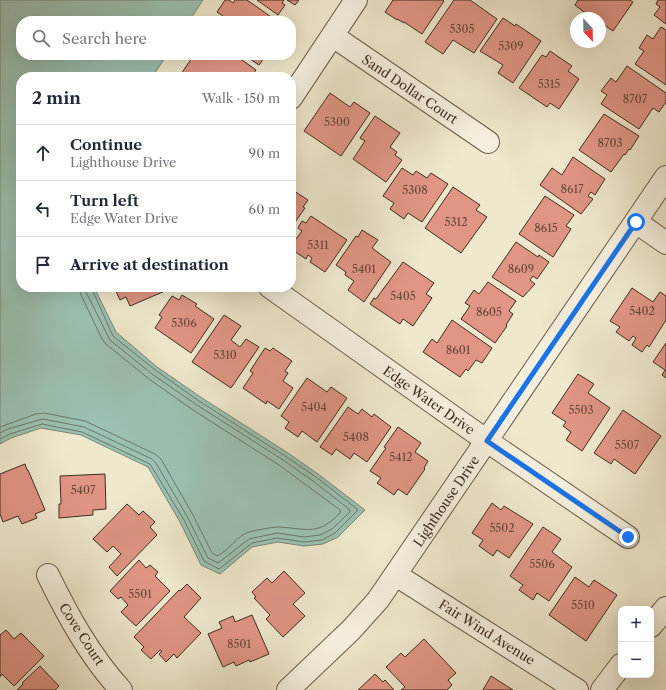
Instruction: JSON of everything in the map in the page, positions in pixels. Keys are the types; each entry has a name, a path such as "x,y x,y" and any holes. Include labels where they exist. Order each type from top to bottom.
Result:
{"street":[{"path":"296,90 356,0"},
{"name":"Sand Dollar Court","path":"332,36 488,142"},
{"name":"Lighthouse Drive","path":"288,690 351,630 378,600 666,177"},
{"path":"636,222 666,243"},
{"name":"Edge Water Drive","path":"277,292 487,441 628,537"},
{"name":"Cove Court","path":"48,575 66,613 91,652 122,690"},
{"name":"Fair Wind Avenue","path":"396,575 577,690"},
{"path":"654,623 666,609"},
{"path":"602,690 618,669"}],"water":[{"path":"0,0 203,0 192,16 16,16 16,60 164,60 155,72 16,72 16,292 96,292 116,332 157,367 202,398 288,453 365,510 338,537 323,544 304,546 278,542 252,547 220,574 201,565 180,522 148,467 81,435 41,428 11,438 0,444"}],"building":[{"path":"225,0 229,0 233,3 235,0 247,0 270,16 223,16 217,12"},
{"path":"257,0 284,0 282,3 285,5 278,15"},
{"path":"287,0 299,0 295,5"},
{"path":"393,0 444,1 422,34 385,12"},
{"path":"454,0 470,0 497,19 474,53 453,40 443,54 425,42"},
{"path":"578,0 630,0 633,2 613,31 606,26 606,12 584,12 575,5"},
{"path":"658,0 666,0 666,24 654,15 660,7 656,4"},
{"path":"503,18 515,26 516,24 541,41 513,83 498,73 503,65 480,51"},
{"path":"661,27 666,30 666,85 635,64 644,51 639,48 647,35 653,39"},
{"path":"550,51 572,66 568,71 579,79 559,109 550,103 547,107 519,88 542,55 546,57"},
{"path":"191,60 242,60 256,70 255,72 182,72"},
{"path":"252,60 262,60 259,65"},
{"path":"627,66 666,93 666,102 659,112 653,108 639,129 601,104 607,95 601,91 611,78 616,82"},
{"path":"330,93 350,107 354,102 370,113 341,156 304,131"},
{"path":"604,114 639,136 630,150 629,149 625,155 624,154 611,172 579,150"},
{"path":"375,116 400,133 390,147 397,152 395,155 402,160 386,182 353,159 365,141 360,138"},
{"path":"573,157 605,179 595,195 591,192 588,196 593,199 581,214 540,185 552,168 562,175"},
{"path":"402,168 413,175 416,171 427,178 431,173 448,184 422,222 408,213 404,219 390,209 394,203 383,196"},
{"path":"453,187 480,205 476,210 487,217 461,253 425,228"},
{"path":"296,192 308,200 303,207 305,208 296,221"},
{"path":"545,196 574,215 566,226 571,229 553,257 519,234"},
{"path":"311,216 347,240 325,272 310,262 312,258 308,255 306,259 296,252 296,239 302,231 298,228 302,221 306,223"},
{"path":"362,230 378,240 372,248 391,262 364,302 348,290 354,281 345,275 346,272 336,265 356,236 358,237"},
{"path":"516,242 538,257 539,255 549,262 537,279 533,276 530,280 535,284 523,297 492,277"},
{"path":"403,262 434,283 426,294 432,298 413,326 403,319 400,324 370,304 374,298 376,299"},
{"path":"488,282 516,301 509,311 513,314 506,325 507,326 495,343 461,319 470,306 465,303 474,290 479,294"},
{"path":"632,288 653,302 660,292 666,296 666,320 649,347 647,345 642,352 632,345 636,338 633,336 629,341 616,332 620,327 610,321"},
{"path":"116,292 163,292 130,306 126,297 120,300"},
{"path":"182,295 197,304 195,306 214,319 191,353 155,328 162,317 159,315 172,296 179,300"},
{"path":"224,315 241,326 231,340 240,347 246,339 259,347 231,388 192,362"},
{"path":"452,320 492,348 482,363 476,360 468,371 466,369 460,377 423,352 432,339 437,343"},
{"path":"666,343 666,378 662,375 665,370 653,362"},
{"path":"265,348 270,351 273,348 292,361 285,371 288,373 283,381 293,388 279,409 267,401 266,404 243,388 253,373 250,371"},
{"path":"578,374 594,384 588,393 610,408 582,451 566,440 571,432 563,426 566,422 552,413"},
{"path":"307,378 327,392 331,387 347,398 317,442 302,431 298,437 285,428 289,422 281,416"},
{"path":"348,407 358,414 362,409 372,417 374,414 391,427 367,462 354,453 350,459 336,449 332,455 320,447"},
{"path":"623,410 661,436 635,474 614,459 611,464 594,453"},
{"path":"398,427 421,443 415,452 428,461 424,468 425,469 407,495 398,489 394,495 377,483 381,478 370,471"},
{"path":"25,464 45,510 35,514 37,518 22,524 18,516 3,522 0,514 0,474"},
{"path":"105,474 106,509 93,510 93,515 59,518 59,504 61,504 60,476"},
{"path":"492,503 501,510 504,506 533,524 509,558 497,550 493,556 479,546 483,540 472,533"},
{"path":"127,504 139,515 143,511 155,522 150,527 157,535 117,576 109,567 121,554 113,546 107,552 93,539"},
{"path":"543,527 561,539 552,552 572,567 549,601 537,593 533,600 519,590 523,585 510,576"},
{"path":"139,560 146,568 150,565 158,572 155,576 170,591 136,626 121,612 128,605 121,597 118,599 110,591"},
{"path":"284,571 305,593 293,604 305,616 283,637 266,619 270,615 254,598 256,597 252,592 267,578 272,583"},
{"path":"575,577 589,587 594,580 617,595 586,641 549,615"},
{"path":"187,584 201,598 184,617 201,633 177,658 174,654 166,662 159,654 162,651 160,650 151,659 141,650 144,647 134,637 179,590 180,591"},
{"path":"252,615 269,654 236,666 234,662 223,667 208,634 222,628 219,622 233,616 235,622"},
{"path":"6,630 14,639 21,633 44,656 14,686 2,674 0,677 0,635"},
{"path":"424,639 456,673 448,680 452,685 447,690 401,690 405,687 386,667 401,653 405,657"},
{"path":"40,666 59,686 55,690 17,690 23,684 22,683"},
{"path":"375,674 383,682 385,680 394,690 358,690"},
{"path":"491,676 513,690 483,690"}],"route":[{"path":"628,537 487,441 636,222"}]}
